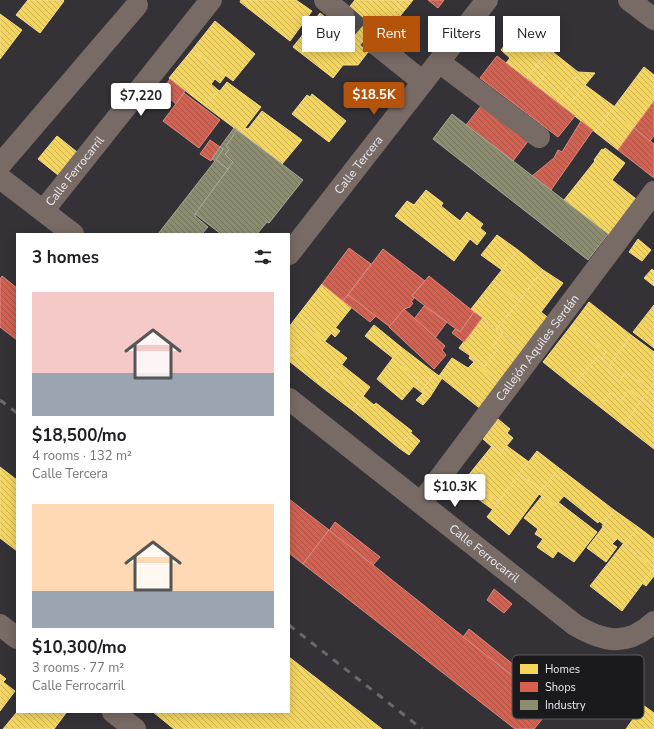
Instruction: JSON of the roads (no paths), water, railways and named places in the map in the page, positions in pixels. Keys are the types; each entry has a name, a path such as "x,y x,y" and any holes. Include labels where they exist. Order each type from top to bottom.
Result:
{"street":[{"name":"Calle Ferrocarril","path":"43,211 211,0"},
{"path":"325,0 343,15"},
{"name":"Calle Tercera","path":"290,253 487,0"},
{"path":"629,0 654,19"},
{"path":"0,165 137,5"},
{"path":"386,52 422,82"},
{"path":"439,62 538,137"},
{"path":"0,178 72,233"},
{"name":"Callejón Aquiles Serdán","path":"421,503 654,192"},
{"name":"Calle Ferrocarril","path":"290,400 575,626 594,636 610,640 629,638 645,631 654,622"},
{"path":"0,625 16,637"},
{"path":"114,713 135,729"}],"tunnel":[{"path":"343,15 363,33"}],"railway":[{"path":"0,400 16,412"},
{"path":"290,626 422,729"}]}
